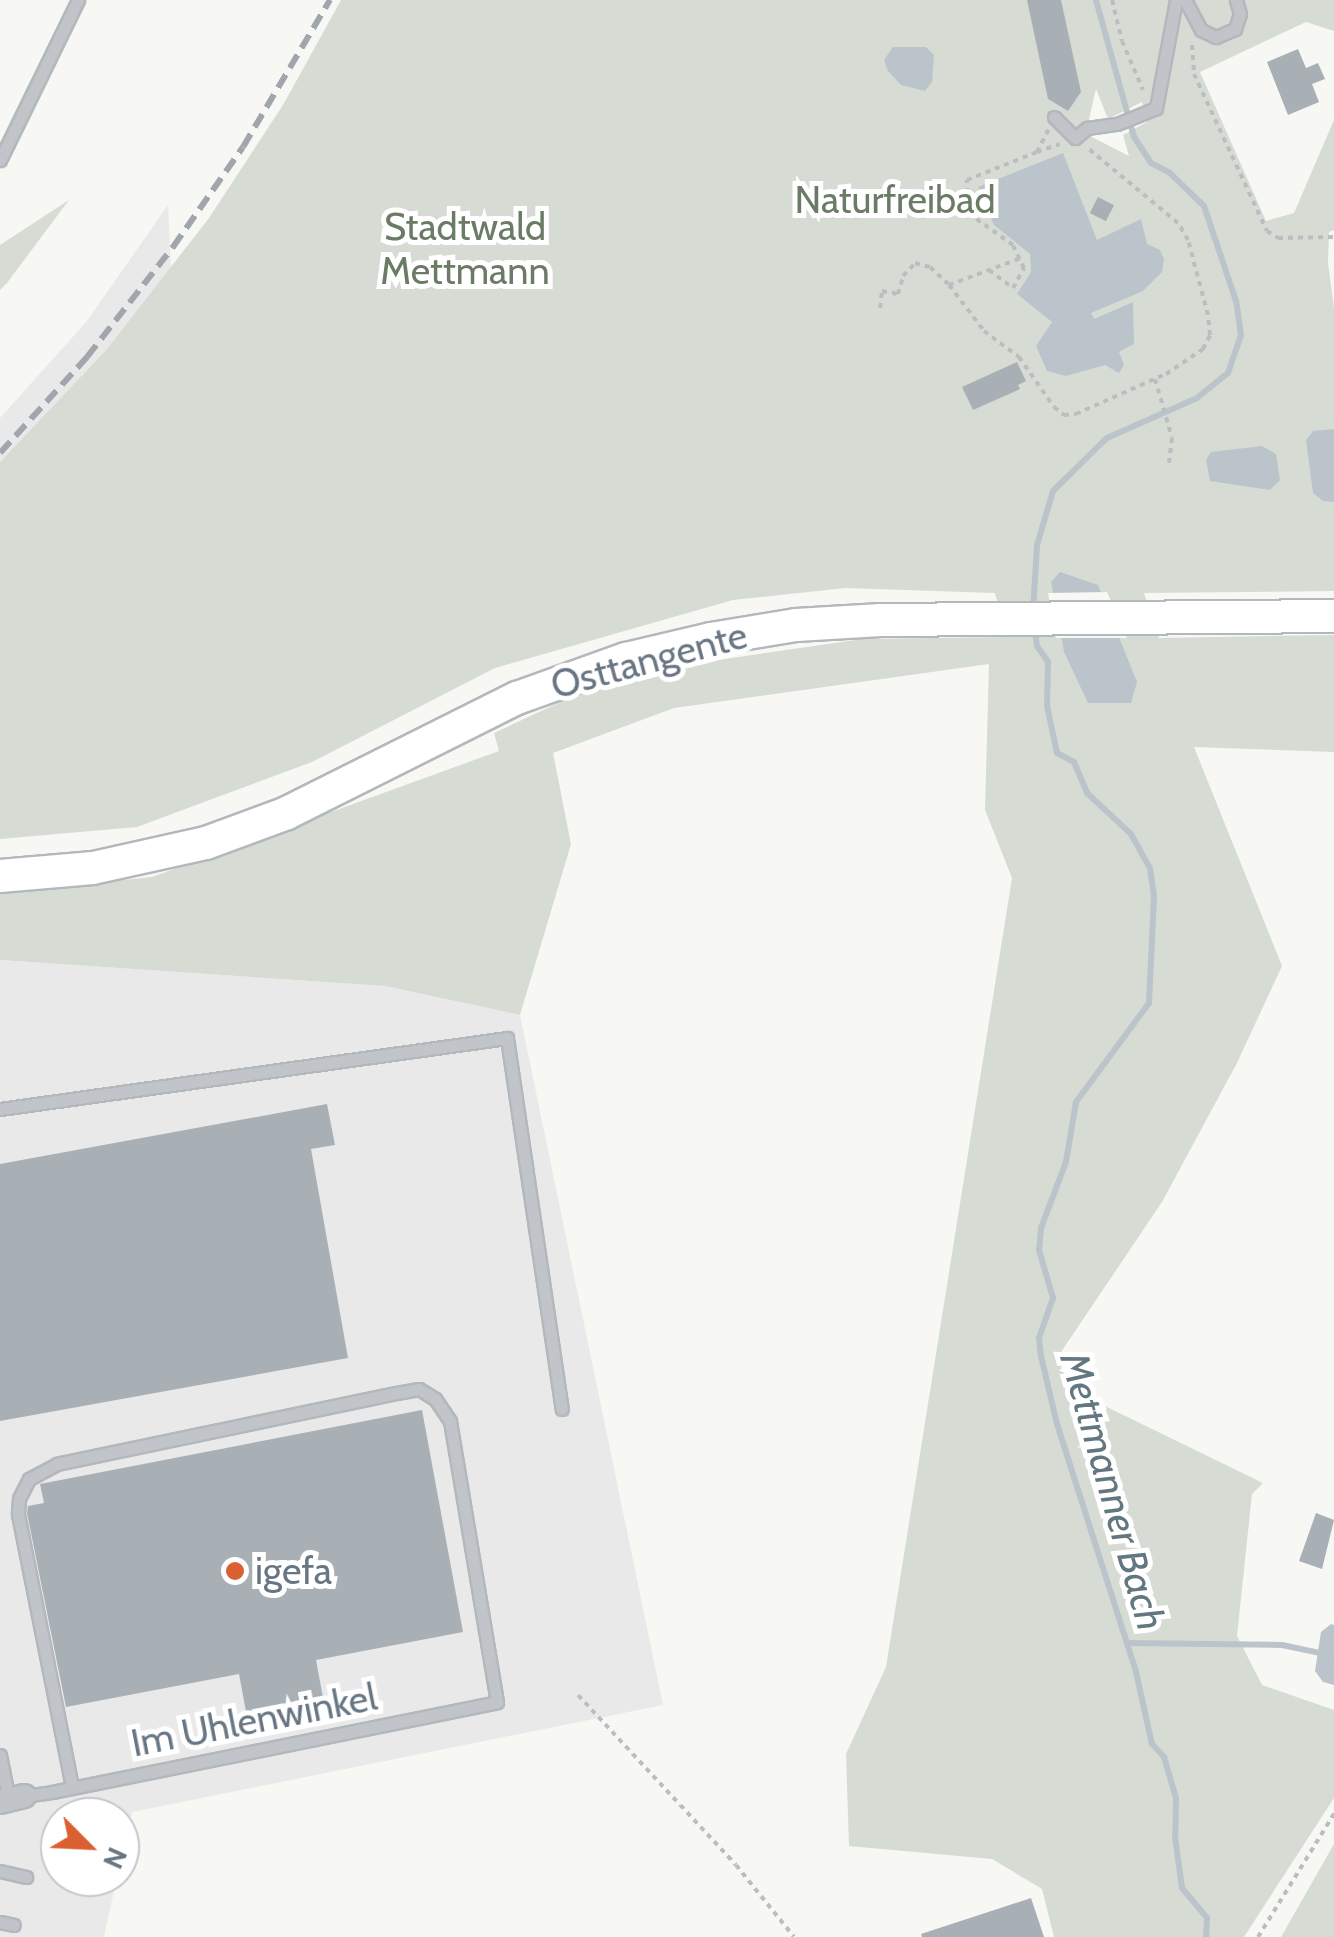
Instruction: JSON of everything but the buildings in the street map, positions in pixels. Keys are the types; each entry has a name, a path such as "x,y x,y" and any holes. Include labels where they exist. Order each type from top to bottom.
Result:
{"main road":[{"name":"Osttangente","path":"0,876 134,861 259,825 491,709 626,659 782,627 939,619 1330,616"}],"lane":[{"path":"0,160 78,0"},
{"path":"1054,117 1075,138 1088,128 1118,124 1160,102 1176,0"},
{"path":"1184,0 1198,26 1212,36 1229,34 1240,14 1236,0"},
{"path":"0,1109 507,1038 562,1410"},
{"name":"Im Uhlenwinkel","path":"7,1801 72,1788 496,1702 450,1421 435,1398 419,1390 396,1392 57,1464 29,1478 18,1514 72,1788"},
{"path":"0,1755 7,1801"},
{"path":"0,1871 26,1877"},
{"path":"0,1922 14,1925"}],"path":[{"path":"1112,0 1146,112"},
{"path":"1198,26 1192,47 1194,74 1260,221 1278,238 1334,237"},
{"path":"1037,152 1054,117"},
{"path":"880,308 882,291 898,294 902,276 915,263 930,267 950,286 984,331 1020,357 1054,407 1064,415 1076,414 1155,378 1195,356 1210,335 1188,240 1160,204 1075,138 966,180 968,213 1014,245 1021,258 1022,276 1013,288 989,270"},
{"path":"950,286 1021,258"},
{"path":"1155,378 1170,430 1168,463"},
{"path":"578,1695 736,1865 794,1937"},
{"path":"1258,1937 1334,1814"}],"shaded area":[{"path":"893,47 926,47 934,55 932,82 925,91 901,85 888,71 884,60"},
{"path":"1063,153 1097,240 1141,219 1147,244 1160,250 1164,259 1162,272 1143,291 1091,313 1094,319 1133,302 1134,344 1119,352 1124,365 1119,373 1105,365 1066,376 1047,371 1036,346 1052,322 1017,294 1031,272 1030,254 994,225 978,187"},
{"path":"168,205 171,268 107,349 0,462 0,418 87,321"},
{"path":"1334,429 1334,502 1323,501 1313,493 1306,440 1313,431"},
{"path":"1262,446 1276,454 1280,480 1270,490 1210,481 1206,460 1211,452"},
{"path":"1060,572 1098,585 1137,682 1131,703 1088,703 1064,652 1051,582"},
{"path":"0,960 385,986 520,1015 663,1705 140,1810 140,1797 40,1797 40,1897 113,1897 104,1937 0,1937"},
{"path":"1331,1624 1334,1685 1323,1682 1315,1671 1321,1632"}],"green space":[{"path":"341,0 1334,0 1334,31 1306,22 1200,72 1266,221 1294,213 1334,120 1334,230 1329,232 1328,263 1334,308 1334,591 1144,593 1159,638 1334,635 1334,752 1194,747 1282,966 1237,1063 1162,1202 1057,1358 1072,1390 1263,1483 1252,1494 1237,1636 1262,1685 1334,1710 1334,1798 1244,1937 1054,1937 1042,1889 992,1859 849,1846 846,1754 886,1667 1012,878 985,810 989,664 674,708 553,753 571,844 520,1015 385,986 0,960 0,893 152,877 499,751 494,733 573,696 718,660 862,639 1006,637 995,593 845,588 733,600 495,668 312,762 137,827 0,839 0,462 107,349 209,218 283,105","holes":["1096,89 1108,119 1142,102 1147,122 1123,135 1129,156 1090,136 1087,128"]},
{"path":"69,200 7,283 0,290 0,245"},
{"path":"1334,1844 1334,1937 1281,1937"}],"pier":[{"path":"1107,592 1127,638 1056,638 1048,593"}],"waterway":[{"name":"Mettmanner Bach","path":"1033,611 1037,545 1053,491 1107,438 1197,398 1228,373 1241,335 1236,301 1204,206 1170,173 1151,163 1134,137 1096,0"},
{"name":"Mettmanner Bach","path":"1035,628 1037,646 1048,662 1047,706 1057,753 1074,762 1087,793 1131,834 1150,868 1154,897 1149,1003 1076,1102 1066,1162 1041,1228 1039,1250 1053,1298 1039,1338 1041,1356 1057,1424 1136,1672 1152,1744 1164,1757 1176,1798 1175,1837 1182,1888 1207,1918 1206,1937"},
{"path":"1127,1643 1282,1645 1334,1656"}],"railway":[{"path":"0,453 87,357 173,247 243,147 330,0"}],"place":[{"name":"igefa","path":"235,1571"}],"park label":[{"name":"Naturfreibad","path":"895,200"},
{"name":"Stadtwald Mettmann","path":"465,249"}]}
